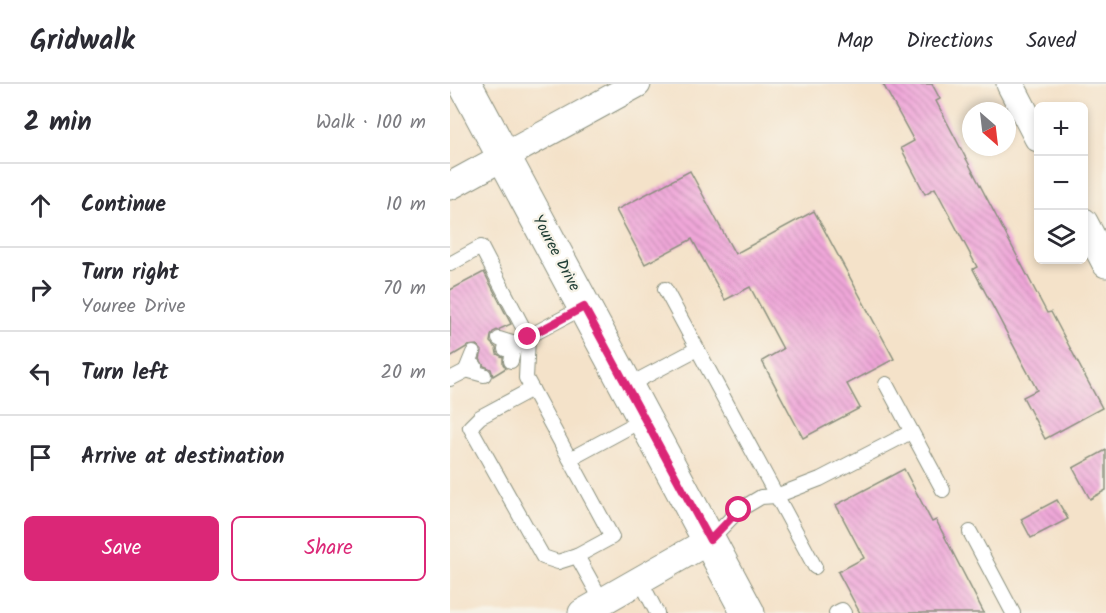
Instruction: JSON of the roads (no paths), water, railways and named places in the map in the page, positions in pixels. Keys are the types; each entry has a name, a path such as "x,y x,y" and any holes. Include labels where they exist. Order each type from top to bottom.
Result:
{"main road":[{"name":"Youree Drive","path":"465,84 748,613"}],"street":[{"path":"450,186 637,84"},
{"path":"1010,84 1034,130"},
{"path":"1088,231 1106,264"},
{"path":"592,607 710,540"}],"lane":[{"path":"450,264 481,247 528,337 526,378 532,388 612,537 577,556 558,562 543,557 470,427 480,417 532,388"},
{"path":"664,289 815,567"},
{"path":"508,348 584,307"},
{"path":"627,386 697,349"},
{"path":"450,379 475,365"},
{"path":"886,384 943,490"},
{"path":"570,459 644,419"},
{"path":"710,540 739,510 761,497 776,496 820,480 911,432"},
{"path":"970,532 1013,613"},
{"path":"577,556 592,607"},
{"path":"640,580 657,613"},
{"path":"836,613 842,610 844,613"}]}
